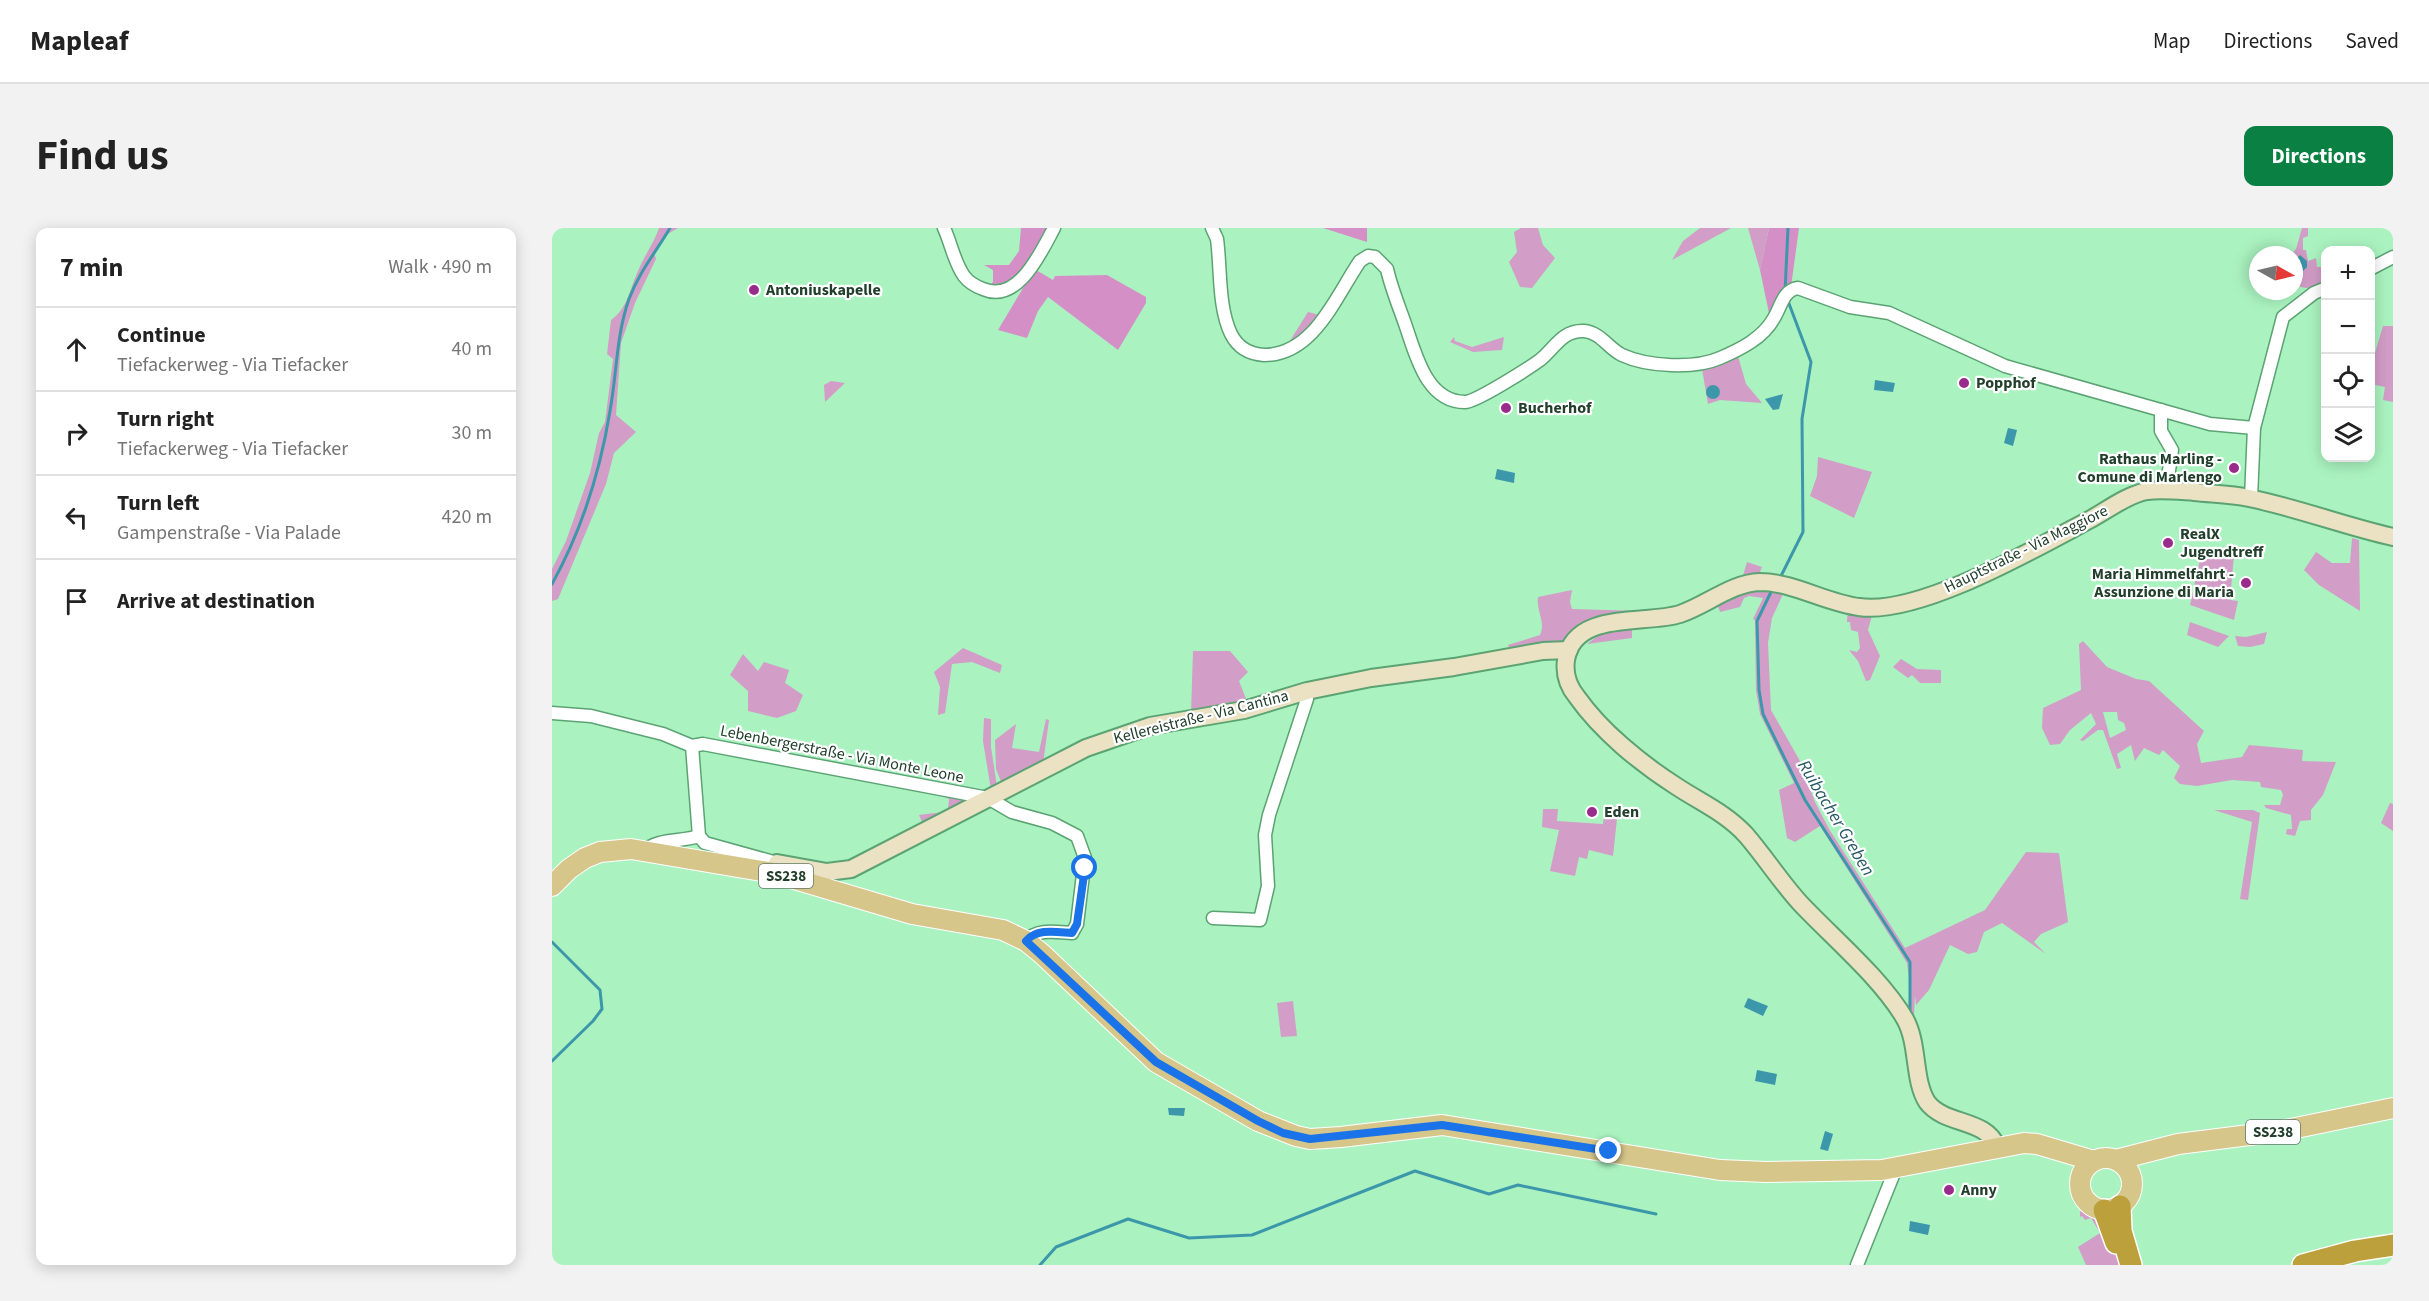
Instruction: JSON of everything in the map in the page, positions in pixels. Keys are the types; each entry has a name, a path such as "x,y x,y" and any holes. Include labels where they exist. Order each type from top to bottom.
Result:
{"highway":[{"path":"2112,1208 2124,1265"},
{"path":"2112,1208 2131,1265"},
{"path":"2306,1264 2355,1251 2393,1247"},
{"path":"2345,1265 2393,1247"}],"main road":[{"name":"SS238","path":"552,886 568,869 600,852 615,849 644,851 776,868 912,914 1003,930 1026,941 1050,960 1156,1062 1258,1121 1310,1139 1442,1125 1720,1170 1896,1168 1997,1146 2024,1143 2094,1161 2105,1158 2116,1160 2152,1153 2178,1144 2281,1131 2393,1108"},
{"path":"2054,1150 2080,1182 2084,1198 2096,1208 2112,1208 2129,1196 2132,1181 2152,1153"},
{"path":"2116,1160 2127,1169 2132,1181"},
{"path":"2080,1182 2083,1173 2094,1161"}],"street":[{"path":"944,228 962,274 974,285 993,292 1004,290 1020,280 1035,261 1054,228"},
{"path":"1212,228 1217,239 1228,327 1232,336 1249,353 1267,355 1287,352 1298,345 1326,316 1360,261 1368,256 1375,257 1387,269 1424,373 1442,395 1459,402 1473,402 1542,358 1560,338 1581,331 1591,332 1622,355 1642,360 1689,366 1709,362 1764,333 1785,296 1798,288 1850,307 1889,313 2004,366 2210,424 2254,428"},
{"path":"2375,266 2393,256"},
{"path":"2251,498 2254,428 2283,317 2321,290"},
{"path":"2161,410 2161,431 2172,450 2166,491"},
{"name":"Hauptstraße - Via Maggiore","path":"1568,655 1580,634 1590,627 1682,613 1739,586 1756,582 1772,583 1858,607 1879,608 1948,590 2053,539 2127,498 2147,491 2251,498 2393,537"},
{"path":"1568,655 1566,679 1574,694 1591,714 1671,783 1722,814 1744,833 1782,883 1828,929 1897,1007 1913,1037 1924,1098 1941,1115 1991,1135 1997,1146"},
{"name":"Kellereistraße - Via Cantina","path":"776,868 827,872 851,868 1110,738 1150,726 1244,710 1307,691 1371,678 1519,657 1568,655"},
{"path":"1213,918 1260,920 1269,886 1265,835 1269,815 1307,699 1307,691"},
{"name":"Lebenbergerstraße - Via Monte Leone","path":"552,713 591,716 663,734 692,746 703,744 988,798 1012,812 1067,829 1077,836 1083,846 1085,868 1075,929 1072,933 1043,932 1031,935 1026,941"},
{"path":"692,746 699,836 705,843 776,868"},
{"path":"644,851 659,843 686,841 699,836"},
{"path":"1857,1265 1896,1168"}],"shaded area":[{"path":"659,228 678,228 666,235 654,252 656,259 635,303 621,343 616,415 636,432 614,453 606,484 558,599 552,601 552,569 566,541 590,473 599,433 605,422 613,359 607,354 611,320 625,304 640,265"},
{"path":"1021,228 1054,228 1031,267 1053,280 1055,276 1107,275 1146,297 1146,303 1118,350 1048,297 1038,311 1027,338 998,330 1026,283 1020,280 985,291 993,282 993,270 984,265 1009,265 1019,251"},
{"path":"1323,228 1367,228 1367,242"},
{"path":"1521,228 1538,228 1543,245 1555,258 1532,288 1520,287 1509,262 1517,252 1514,232"},
{"path":"1700,228 1731,228 1672,260 1683,241"},
{"path":"1748,228 1769,228 1760,270"},
{"path":"1769,228 1799,228 1791,287 1771,323 1760,270"},
{"path":"2302,228 2308,228 2308,236 2303,238 2303,246 2297,246"},
{"path":"2303,250 2306,250 2308,261 2316,258 2317,267 2321,267 2321,285 2303,287"},
{"path":"1308,312 1324,316 1308,334 1288,344"},
{"path":"2383,326 2393,326 2393,402 2383,400 2385,387 2375,385 2375,353"},
{"path":"1454,337 1455,341 1472,347 1504,337 1502,350 1473,352 1450,342"},
{"path":"1738,356 1746,384 1762,403 1720,400 1708,404 1702,369"},
{"path":"831,381 845,383 825,402 824,385"},
{"path":"1818,457 1872,472 1854,518 1810,496 1817,476"},
{"path":"2352,538 2359,540 2360,611 2319,585 2304,570 2316,552 2332,563 2350,563"},
{"path":"2202,551 2234,555 2230,600 2238,601 2234,620 2190,605"},
{"path":"1747,562 1762,567 1758,577 1742,579"},
{"path":"1572,590 1570,602 1572,609 1642,611 1566,640 1511,653 1508,645 1540,635 1542,626 1538,597"},
{"path":"1753,590 1783,594 1772,618 1768,643 1771,710 1800,761 1815,802 1829,829 1905,948 1985,910 2026,852 2059,853 2068,922 2041,934 2034,942 2046,954 2002,923 1984,932 1977,952 1968,954 1950,945 1929,990 1916,1005 1915,995 1913,1037 1907,1022 1910,985 1907,963 1820,826 1795,842 1787,838 1779,790 1794,783 1760,714 1756,690 1755,620 1753,619 1763,598 1749,596 1744,598 1740,607 1720,612 1718,606"},
{"path":"1848,605 1874,608 1868,630 1880,656 1870,680 1866,681 1858,661 1849,650 1857,652 1860,648 1858,632 1851,630 1850,622 1847,622"},
{"path":"2190,622 2229,636 2218,647 2187,635"},
{"path":"1632,628 1632,638 1587,644 1602,633"},
{"path":"2267,632 2264,644 2250,647 2238,646 2235,636 2246,637"},
{"path":"2083,641 2107,667 2136,679 2149,681 2204,731 2197,744 2201,763 2242,757 2249,745 2303,750 2302,761 2336,762 2323,795 2311,810 2311,820 2300,821 2295,836 2286,834 2287,829 2292,829 2291,815 2266,808 2264,805 2280,805 2283,795 2281,790 2261,787 2260,782 2232,780 2197,786 2180,784 2174,778 2180,766 2163,750 2159,755 2144,748 2135,761 2131,745 2117,754 2121,768 2117,769 2103,730 2098,730 2083,741 2080,740 2096,724 2091,713 2070,730 2060,744 2050,745 2042,728 2043,708 2081,690 2079,644","holes":["2103,712 2117,712 2118,720 2124,723 2126,730 2110,738"]},
{"path":"963,648 1002,665 1000,673 972,662 952,664 945,713 938,715 940,687 934,672"},
{"path":"1193,651 1230,651 1248,672 1239,681 1248,704 1191,713"},
{"path":"743,654 758,671 764,662 789,670 785,683 803,695 796,711 777,718 748,711 748,691 730,675"},
{"path":"1901,659 1917,669 1941,670 1941,683 1920,683 1912,675 1908,678 1893,667"},
{"path":"984,718 991,719 991,747 998,793 992,796 983,741"},
{"path":"1046,719 1049,720 1043,764 1002,784 996,769 995,740 1016,724 1012,748 1039,752"},
{"path":"942,790 988,798 926,831 919,815 943,812 948,809 949,799 940,795"},
{"path":"2390,803 2393,804 2393,831 2381,823"},
{"path":"1605,805 1614,805 1617,819 1613,856 1589,850 1587,859 1579,857 1575,876 1550,871 1559,830 1542,827 1543,809 1558,809 1557,821 1603,824"},
{"path":"2214,810 2253,810 2260,813 2248,900 2240,899 2252,822"},
{"path":"1293,1001 1297,1036 1281,1037 1277,1003"},
{"path":"2080,1211 2096,1214 2112,1242 2120,1265 2086,1265 2078,1247 2100,1233 2091,1218 2085,1220 2082,1216 2080,1217"}],"water":[{"path":"2303,258 2307,261 2307,267 2303,271"},
{"path":"1875,380 1895,383 1893,392 1874,390"},
{"path":"1713,385 1718,387 1720,392 1718,397 1713,399 1708,397 1706,392 1708,387"},
{"path":"1783,394 1779,409 1773,410 1765,399"},
{"path":"2008,428 2017,430 2013,446 2004,443"},
{"path":"1497,469 1515,473 1514,483 1495,479"},
{"path":"1748,998 1768,1006 1763,1016 1744,1007"},
{"path":"1757,1070 1777,1074 1775,1085 1755,1081"},
{"path":"1168,1108 1185,1108 1184,1116 1169,1115"},
{"path":"1825,1131 1833,1134 1828,1151 1820,1149"},
{"path":"1910,1221 1930,1225 1928,1235 1909,1231"}],"waterway":[{"path":"552,584 581,522 595,478 606,434 619,341 629,299 643,271 670,228"},
{"name":"Ruibacher Greben","path":"1785,292 1788,228"},
{"name":"Ruibacher Greben","path":"1781,576 1803,532 1802,419 1811,362 1788,301"},
{"name":"Ruibacher Greben","path":"1771,592 1757,621 1759,690 1763,714 1805,800 1910,962 1910,1016"},
{"path":"552,942 600,990 602,1009 593,1021 552,1061"},
{"path":"1040,1265 1056,1247 1128,1219 1189,1238 1252,1235 1415,1171 1489,1194 1518,1185 1656,1214"}],"place":[{"name":"Antoniuskapelle","path":"754,290"},
{"name":"Popphof","path":"1964,383"},
{"name":"Bucherhof","path":"1506,408"},
{"name":"Rathaus Marling - Comune di Marlengo","path":"2234,468"},
{"name":"RealX Jugendtreff","path":"2168,543"},
{"name":"Maria Himmelfahrt - Assunzione di Maria","path":"2246,583"},
{"name":"Eden","path":"1592,812"},
{"name":"Anny","path":"1949,1190"}],"route":[{"path":"1085,868 1077,924 1072,933 1043,932 1031,935 1026,941 1077,986 1156,1062 1258,1121 1283,1133 1310,1139 1442,1125 1475,1128 1609,1151"}]}
